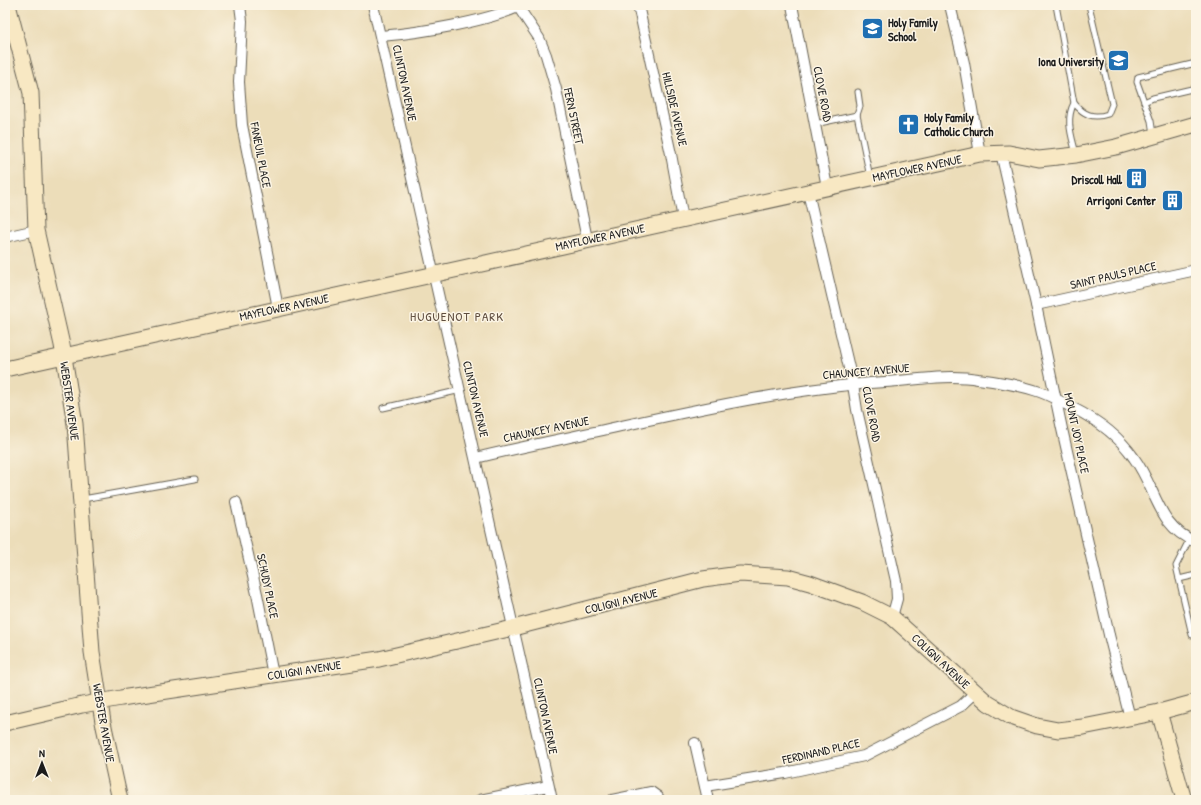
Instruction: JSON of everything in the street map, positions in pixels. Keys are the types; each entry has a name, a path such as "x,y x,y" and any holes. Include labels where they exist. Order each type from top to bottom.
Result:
{"street":[{"name":"WEBSTER AVENUE","path":"8,5 31,93 36,230 64,356 75,424 92,652 100,702 120,800"},
{"name":"FANEUIL PLACE","path":"240,5 242,21 239,82 242,125 278,308"},
{"name":"CLINTON AVENUE","path":"374,5 433,275 461,390 552,800"},
{"name":"HILLSIDE AVENUE","path":"638,5 671,154 682,219"},
{"name":"CLOVE ROAD","path":"792,5 827,188"},
{"path":"950,5 964,63 980,154"},
{"path":"382,36 398,35 461,23 517,6"},
{"name":"FERN STREET","path":"517,6 539,38 546,55 556,89 587,239"},
{"name":"MAYFLOWER AVENUE","path":"5,369 433,275 587,239 980,154 1000,153 1039,158 1076,155 1153,137 1196,124"},
{"name":"MOUNT JOY PLACE","path":"1000,153 1036,305 1109,635 1130,718"},
{"name":"CLOVE ROAD","path":"808,192 853,385 859,418 896,581 897,600 892,617"},
{"path":"5,237 36,230"},
{"name":"SAINT PAULS PLACE","path":"1036,305 1196,270"},
{"name":"CHAUNCEY AVENUE","path":"476,458 761,396 853,385 976,378 1040,392 1088,416 1119,439 1134,457 1149,481 1163,514 1174,530 1192,541"},
{"name":"SCHUDY PLACE","path":"236,502 257,594 273,675"},
{"name":"COLIGNI AVENUE","path":"5,723 100,702 379,659 513,628 703,579 740,574 788,577 810,583 862,602 892,617 975,693 1011,717 1037,726 1058,730 1130,718 1196,702"},
{"name":"FERDINAND PLACE","path":"705,786 785,773 864,756 961,706 975,693"},
{"path":"1159,712 1184,800"},
{"path":"695,743 708,800"},
{"path":"480,800 548,786"},
{"path":"612,800 651,792 658,797 659,800"}],"lane":[{"path":"1056,5 1074,103 1081,112 1089,116 1099,117 1108,114 1111,111 1112,104 1089,5"},
{"path":"1153,137 1151,122 1137,82 1138,77 1196,63"},
{"path":"1144,102 1153,98 1196,88"},
{"path":"858,92 860,106 857,115 871,178"},
{"path":"1074,103 1069,112 1068,120 1076,155"},
{"path":"815,124 857,115"},
{"path":"383,408 461,390"},
{"path":"80,499 195,478"},
{"path":"1192,541 1176,566 1192,635"},
{"path":"1179,579 1196,574"}],"place":[{"name":"Holy Family School","path":"873,29"},
{"name":"Iona University","path":"1119,61"},
{"name":"Holy Family Catholic Church","path":"909,124"},
{"name":"Driscoll Hall","path":"1137,179"},
{"name":"Arrigoni Center","path":"1172,200"}],"district":[{"name":"HUGUENOT PARK","path":"457,316"}]}
